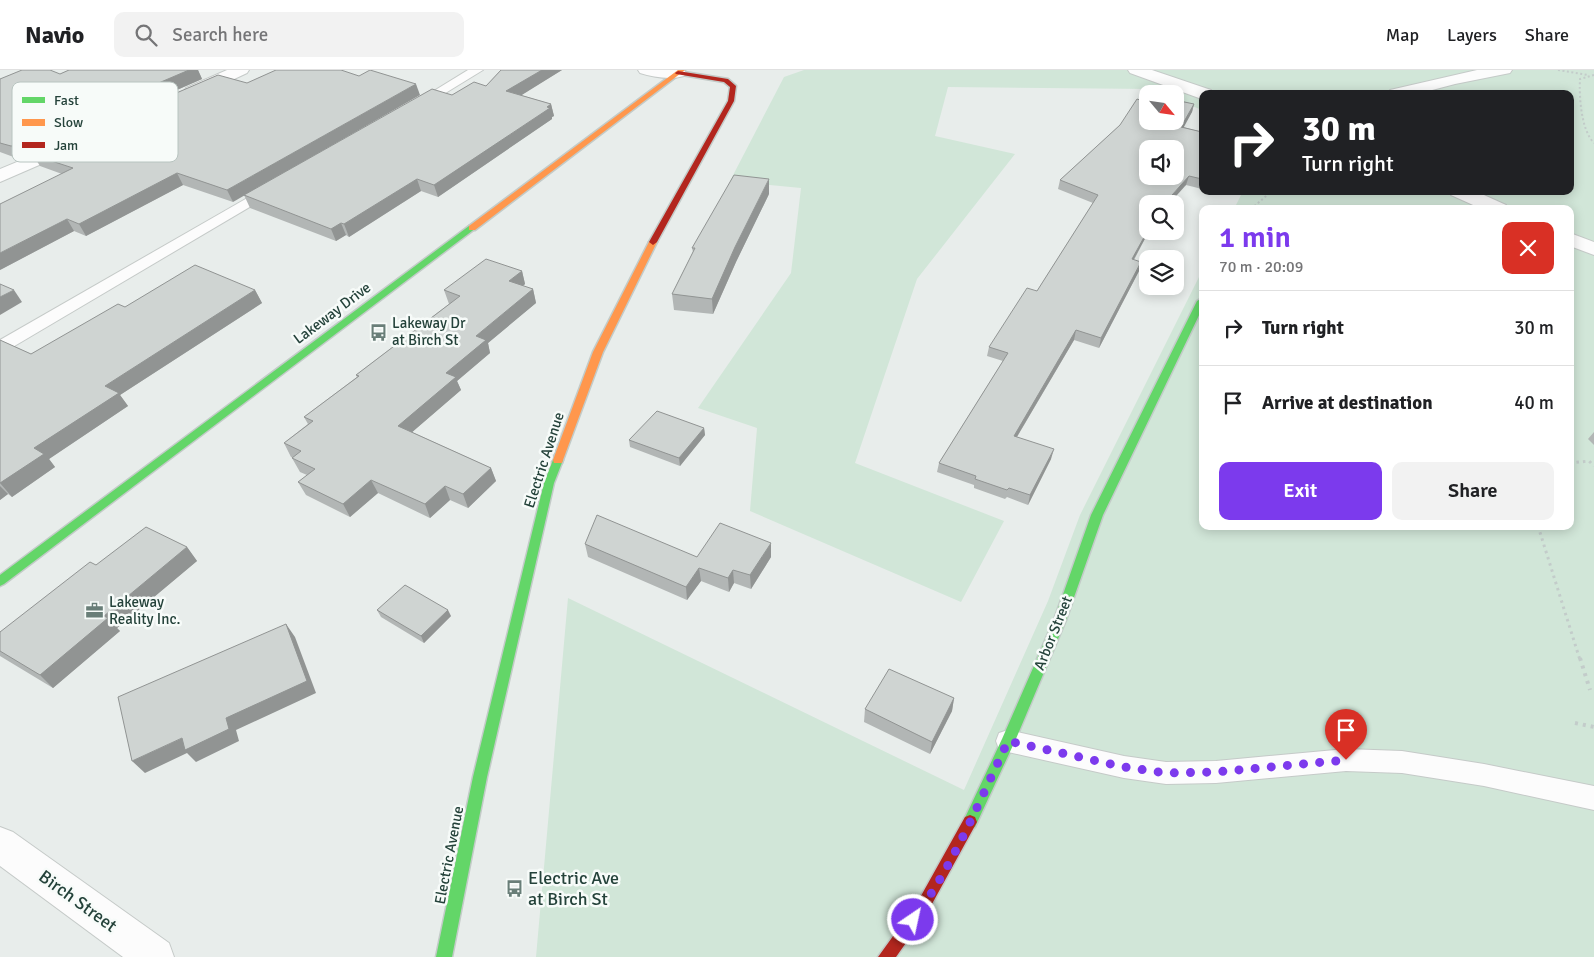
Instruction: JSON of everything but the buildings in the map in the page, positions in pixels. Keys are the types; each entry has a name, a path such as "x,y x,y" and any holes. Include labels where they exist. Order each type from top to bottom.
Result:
{"main road":[{"name":"Lakeway Drive","path":"0,581 680,72"},
{"name":"Electric Avenue","path":"444,957 480,777 549,483 598,352 665,216 731,101 733,86 726,80 680,72"},
{"name":"Arbor Street","path":"886,957 922,908 964,834 1008,741 1060,620 1097,515 1199,307"}],"street":[{"path":"178,98 241,70"},
{"path":"646,70 680,72"},
{"path":"1136,70 1199,92"},
{"path":"1411,90 1454,79 1504,70"},
{"path":"0,176 32,162"},
{"path":"1467,195 1491,205"},
{"path":"1574,241 1594,249"},
{"name":"Birch Street","path":"0,844 155,957"}],"lane":[{"path":"408,110 477,70"},
{"path":"0,347 278,184"},
{"path":"1008,741 1124,767 1166,773 1216,772 1346,760 1402,762 1484,775 1594,798"}],"path":[{"path":"1558,70 1594,75"},
{"path":"1588,75 1580,79 1580,108 1591,140 1594,143"},
{"path":"1256,205 1267,195"},
{"path":"1574,462 1589,460 1594,466"},
{"path":"1539,530 1590,690"},
{"path":"1575,723 1594,727"}],"green space":[{"path":"804,70 1594,70 1594,957 536,957 568,598 964,790 1048,601 1080,515 1199,277 1199,530 1574,530 1574,205 1236,205 1241,195 1574,195 1574,90 1199,90 1199,109 1184,103 1184,85 1139,85 1139,89 948,87 935,136 1015,154 917,279 855,463 1004,521 961,602 750,511 757,428 698,408 791,273 801,188 730,181 784,77"}],"traffic: fast":[{"path":"0,581 472,228"},
{"path":"970,822 1008,741 1060,620 1097,515 1199,307"},
{"path":"444,957 480,777 549,483 558,460"}],"traffic: slow":[{"path":"472,228 682,70"},
{"path":"558,460 598,352 653,242"}],"traffic: jam":[{"path":"653,242 731,101 733,86 726,80 678,73"},
{"path":"886,957 922,908 970,822"}],"place":[{"name":"Lakeway Dr at Birch St","path":"378,332"},
{"name":"Lakeway Reality Inc.","path":"95,611"},
{"name":"Electric Ave at Birch St","path":"514,888"}],"route":[{"path":"913,920 922,908 964,834 1008,741 1124,767 1166,773 1216,772 1346,760"}]}
